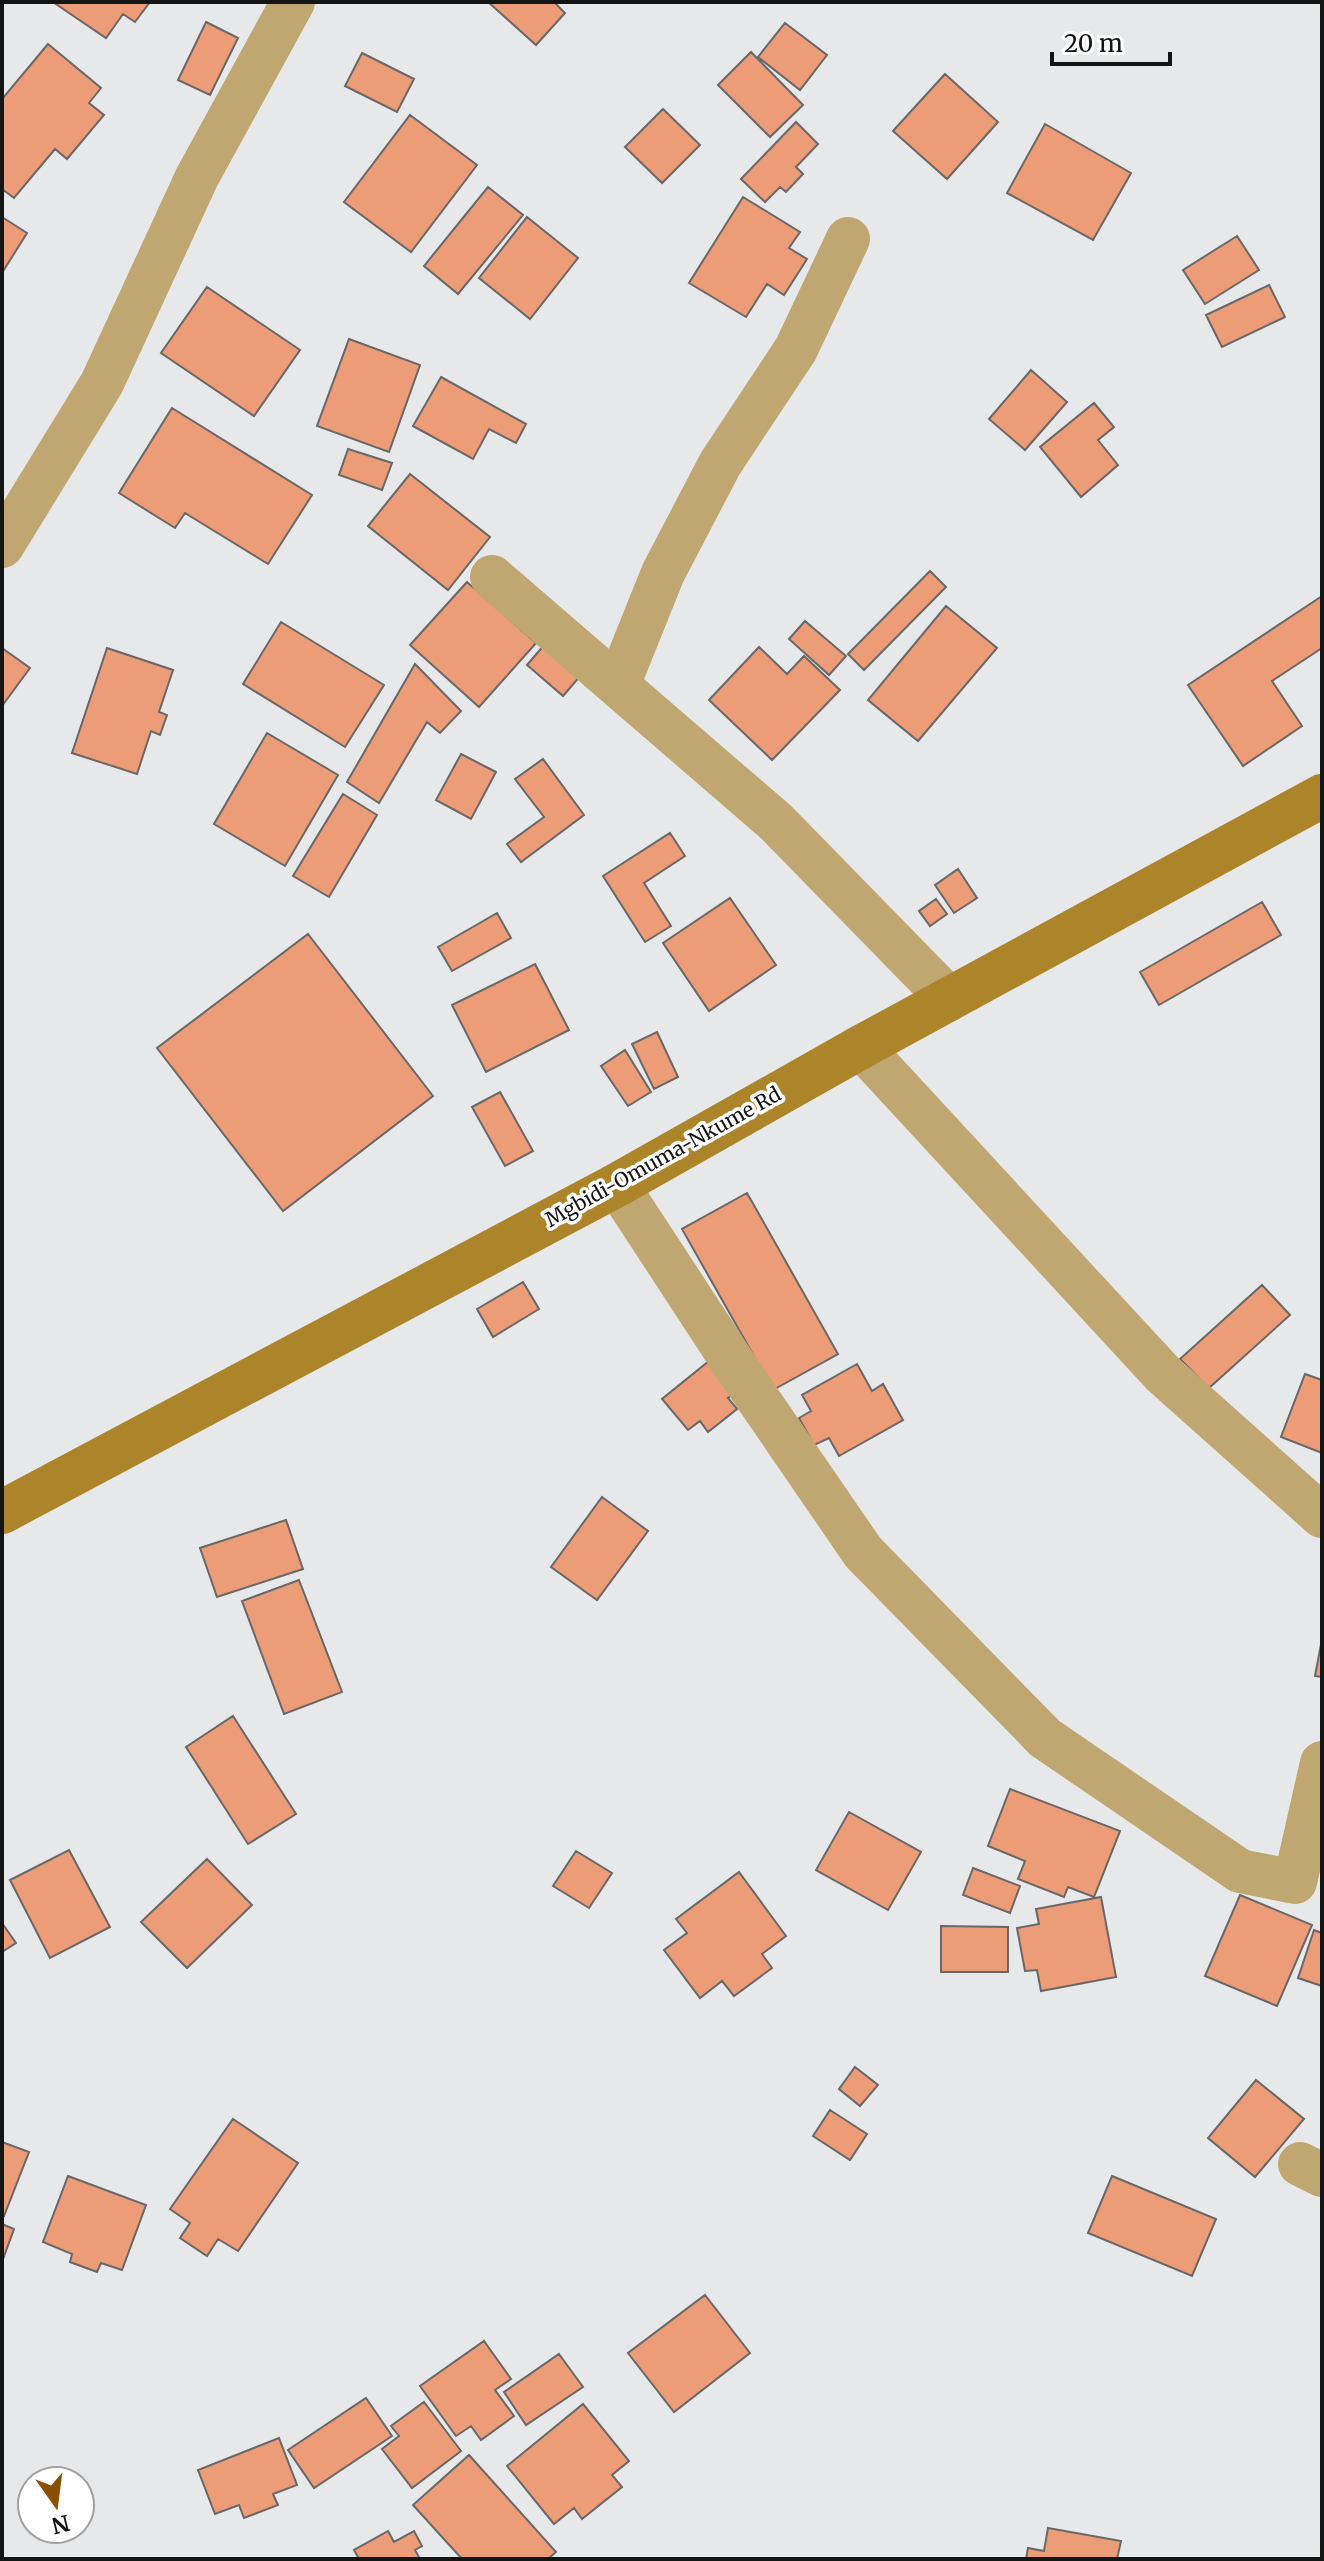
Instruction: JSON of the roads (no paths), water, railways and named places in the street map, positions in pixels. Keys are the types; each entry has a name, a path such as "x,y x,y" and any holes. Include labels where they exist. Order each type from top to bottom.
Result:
{"street":[{"path":"2,546 102,383 197,177 293,2"},
{"path":"618,685 663,573 705,491 796,349 848,239"},
{"path":"492,577 776,822 949,999"},
{"name":"Mgbidi-Omuma-Nkume Rd","path":"2,1512 617,1185 861,1047 1322,796"},
{"path":"861,1047 1163,1374 1322,1516"},
{"path":"617,1185 734,1364 863,1552 1045,1738 1240,1871 1295,1882 1322,1763"}]}
